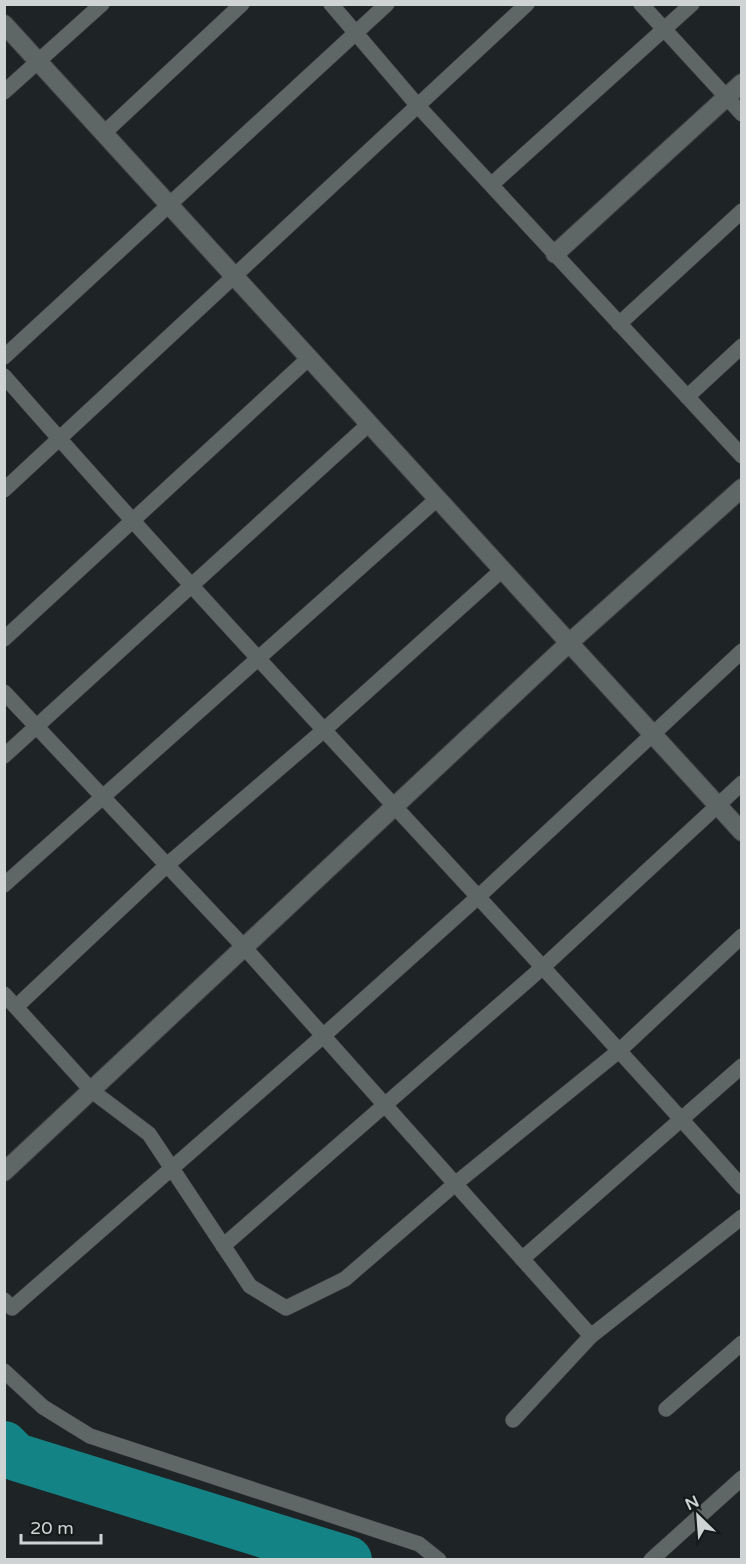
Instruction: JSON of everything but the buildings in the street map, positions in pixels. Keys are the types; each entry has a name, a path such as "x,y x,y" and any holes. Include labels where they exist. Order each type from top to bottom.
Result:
{"street":[{"path":"4,24 741,832"},
{"path":"555,254 741,83"},
{"path":"4,1172 569,643 741,488"}],"lane":[{"path":"4,93 102,4"},
{"path":"104,133 242,4"},
{"path":"332,4 418,106 741,456"},
{"path":"4,357 387,4"},
{"path":"4,490 527,4"},
{"path":"641,4 741,114"},
{"path":"491,185 692,4"},
{"path":"619,324 741,211"},
{"path":"687,397 741,345"},
{"path":"4,639 309,358"},
{"path":"4,376 394,807 621,1050 741,1187"},
{"path":"4,756 369,424"},
{"path":"4,885 102,795 437,499"},
{"path":"16,1006 167,865 324,730 502,570"},
{"path":"4,1300 12,1308 172,1170 478,897 741,651"},
{"path":"4,692 244,947 591,1336"},
{"path":"223,1246 543,967 741,783"},
{"path":"4,994 92,1091 148,1134 250,1286 286,1308 345,1279 455,1184 621,1050 741,936"},
{"path":"522,1259 741,1066"},
{"path":"513,1420 591,1336 741,1216"},
{"path":"666,1409 741,1343"},
{"path":"4,1371 43,1407 90,1436 419,1545 439,1560"},
{"path":"651,1560 741,1478"}],"waterway":[{"path":"4,1445 16,1457 348,1560"}]}
